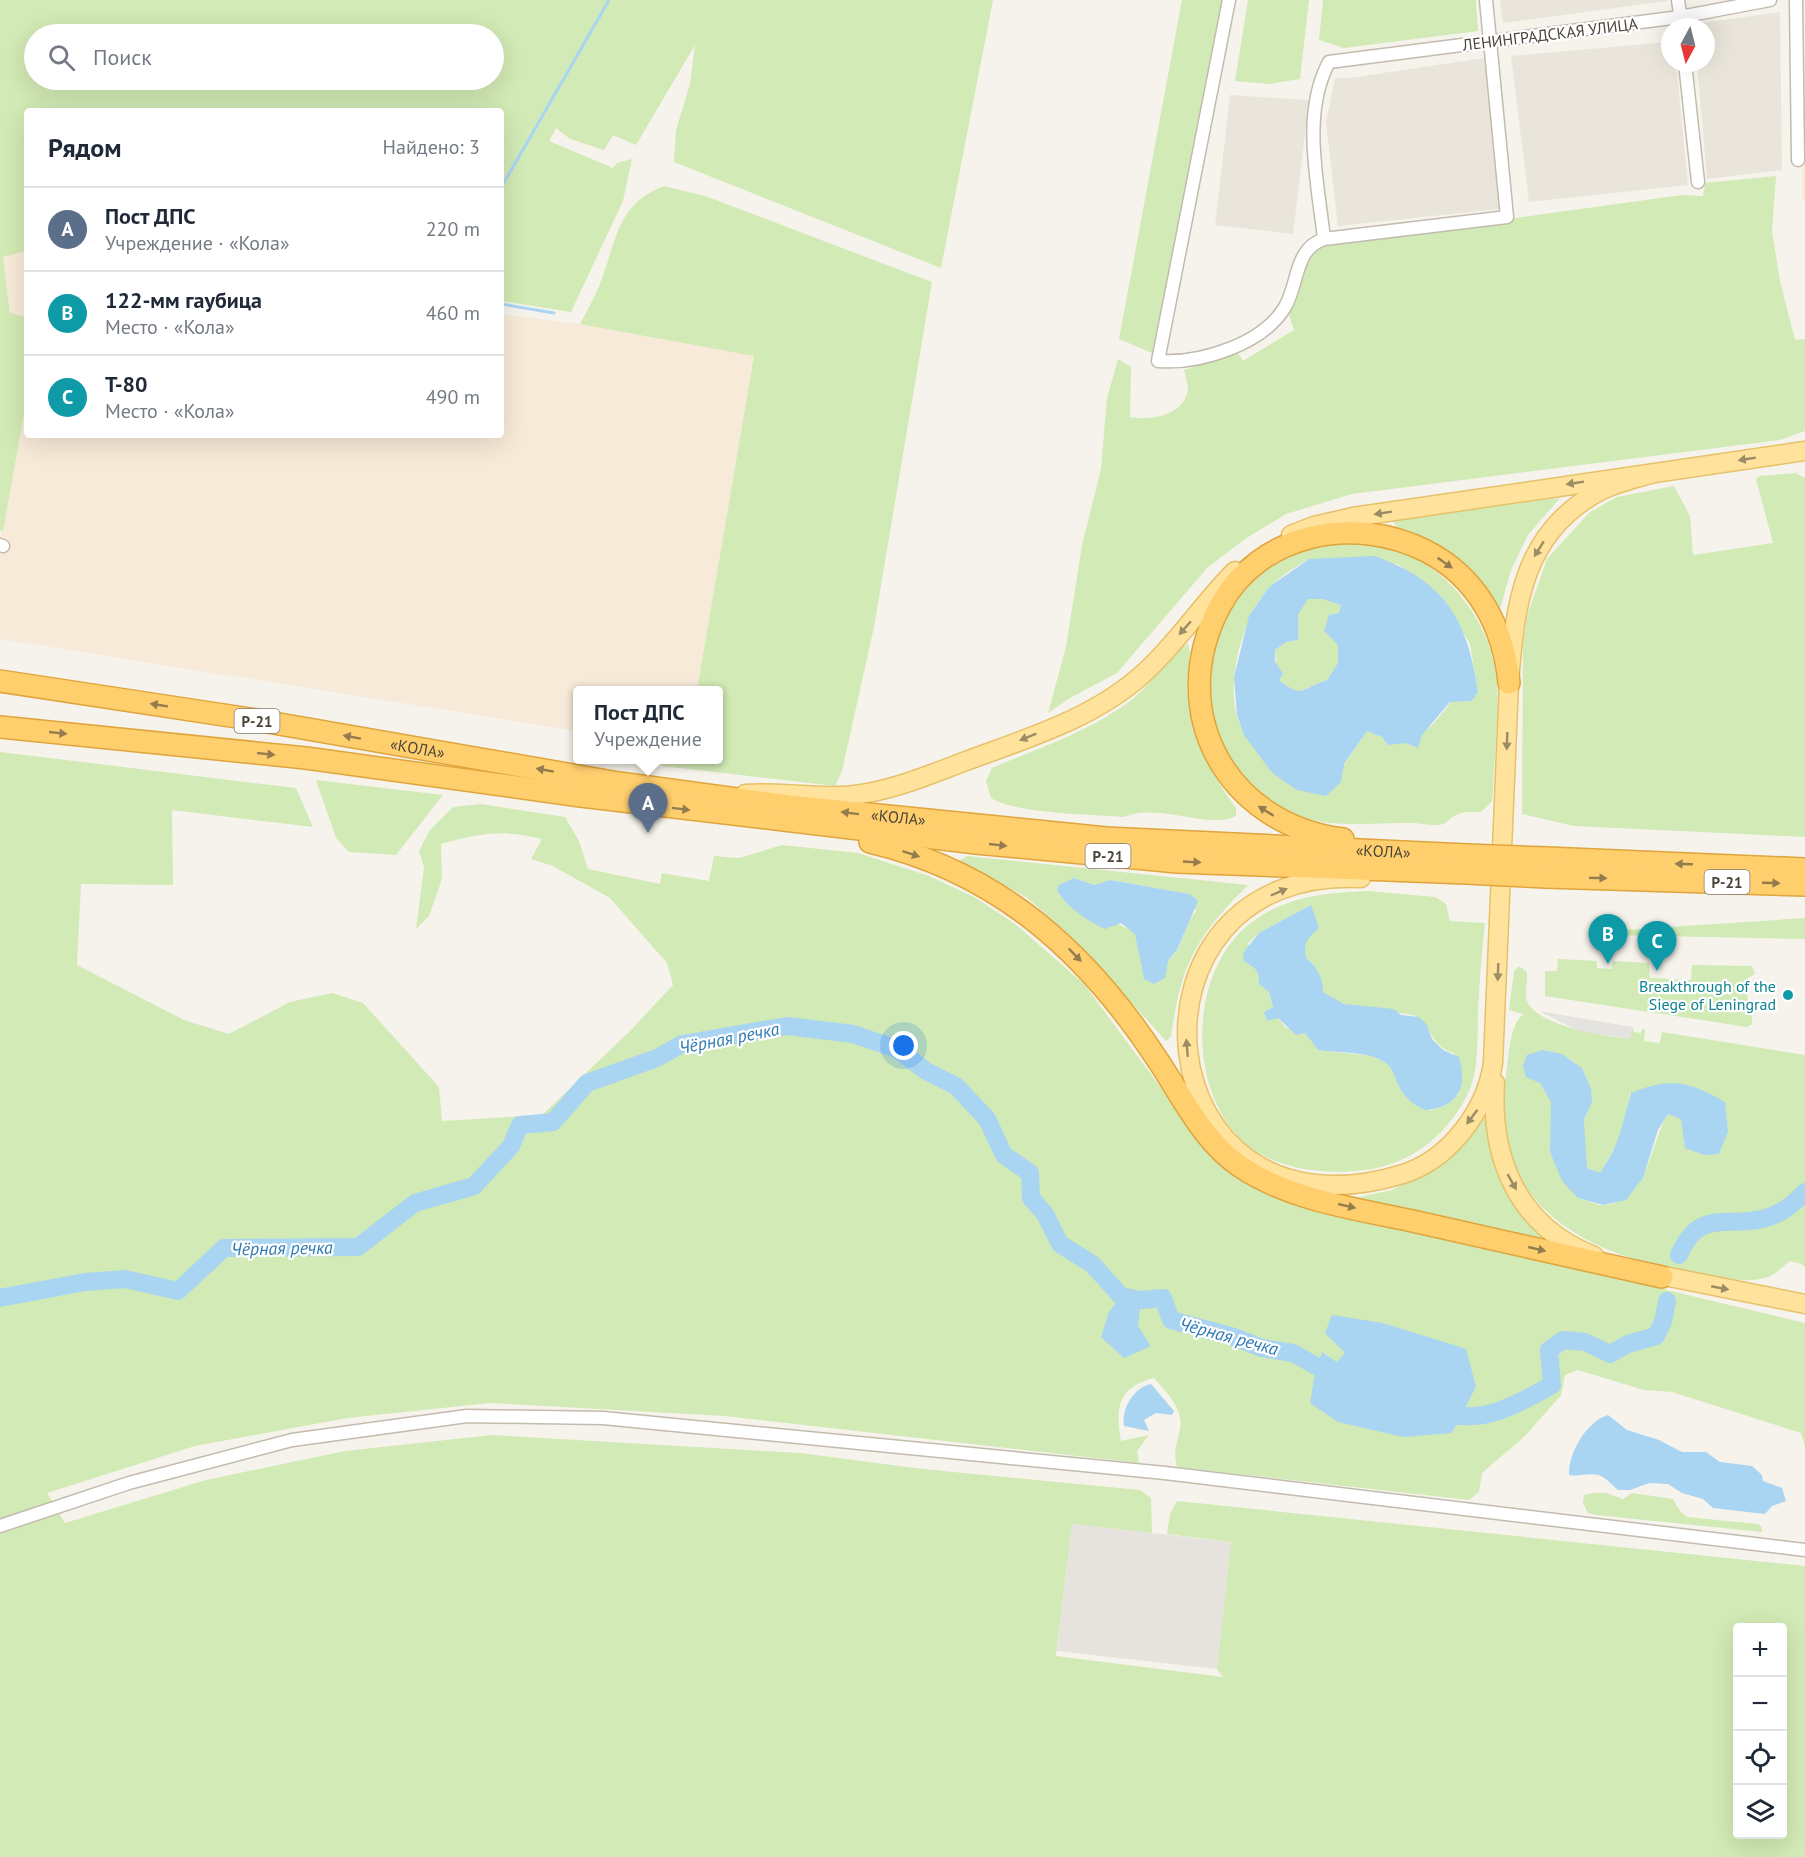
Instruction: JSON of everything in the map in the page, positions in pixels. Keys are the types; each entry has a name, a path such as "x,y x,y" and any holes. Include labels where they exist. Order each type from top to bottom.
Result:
{"highway":[{"path":"1445,855 1400,842 1352,840 1318,835 1284,822 1262,809 1235,786 1214,753 1204,724 1200,698 1201,671 1212,622 1236,583 1263,560 1279,550 1298,540 1325,533 1375,533 1402,540 1432,554 1462,576 1475,591 1499,634 1509,683"},
{"name":"«КОЛА»","path":"0,681 713,797 929,822 1106,838 1445,855 1466,864"},
{"name":"«КОЛА»","path":"0,727 306,758 752,817 1125,858 1547,867 1805,885"},
{"path":"752,817 912,854 967,876 1025,912 1061,941 1100,983 1157,1059 1186,1106 1219,1148 1239,1166 1259,1178 1321,1200 1662,1277"},
{"name":"«КОЛА»","path":"1547,867 1805,868"}],"main road":[{"path":"713,797 771,792 818,797 867,794 925,776 1069,720 1111,699 1144,673 1239,567 1276,542 1314,526 1376,513 1805,451"},
{"path":"1466,864 1428,882 1354,878 1317,881 1274,894 1239,915 1223,929 1205,956 1191,992 1186,1023 1188,1057 1192,1077 1210,1118 1224,1138 1245,1157 1274,1174 1307,1184 1339,1187 1376,1182 1409,1172 1438,1156 1479,1108 1490,1085 1497,1001 1509,683 1512,641 1522,580 1540,547 1561,520 1586,500 1611,487 1654,473"},
{"path":"1497,1001 1499,1033 1493,1110 1496,1140 1508,1178 1546,1228 1577,1249 1662,1277 1805,1304"}],"street":[{"path":"1228,0 1158,361 1178,362 1198,358 1262,332 1275,321 1290,297 1304,253 1312,243 1324,239 1507,217 1486,0"},
{"path":"1677,0 1680,18"},
{"name":"ЛЕНИНГРАДСКАЯ УЛИЦА","path":"1697,18 1770,0"},
{"path":"1796,0 1798,160"},
{"name":"ЛЕНИНГРАДСКАЯ УЛИЦА","path":"1324,239 1314,124 1321,76 1329,62 1661,24"},
{"path":"1686,72 1698,182"},
{"path":"0,1526 129,1483 292,1440 467,1416 490,1416 603,1418 1154,1472 1805,1550"}],"shaded area":[{"path":"1500,0 1667,0 1667,1 1503,23"},
{"path":"1804,3 1805,200 1802,200"},
{"path":"1780,12 1782,170 1707,179 1698,72 1715,72 1715,21"},
{"path":"1661,43 1661,72 1677,72 1688,185 1529,202 1511,56"},
{"path":"1484,58 1499,209 1338,226 1326,122 1335,78 1350,78"},
{"path":"1230,95 1309,100 1293,234 1215,225"},
{"path":"24,252 24,316 10,313 3,256"},
{"path":"504,314 580,324 754,355 698,686 573,686 573,730 0,639 0,538 24,413 24,438 504,438"},
{"path":"1539,1011 1632,1027 1630,1039 1579,1031"},
{"path":"1072,1524 1231,1542 1217,1669 1057,1651"}],"green space":[{"path":"0,0 993,0 941,268 674,162 676,130 690,84 695,45 636,145 613,135 604,150 570,139 556,128 549,141 613,168 617,163 632,159 623,201 571,312 504,301 504,108 24,108 24,252 3,257 10,313 24,316 24,414 3,531 0,531"},
{"path":"1182,0 1224,0 1152,353 1119,339"},
{"path":"1248,0 1309,0 1300,79 1268,84 1235,81"},
{"path":"1323,0 1476,0 1478,31 1344,48 1319,40"},
{"path":"1776,176 1772,231 1780,281 1795,340 1805,339 1805,431 1780,440 1352,494 1286,514 1245,539 1208,567 1117,673 1070,698 1048,713 1066,647 1082,545 1101,469 1107,398 1118,359 1131,367 1130,417 1157,417 1174,410 1186,398 1188,389 1184,370 1238,353 1243,361 1294,330 1289,315 1310,257 1319,245 1682,195 1703,196 1705,183"},
{"path":"664,186 705,196 932,282 874,627 842,771 835,786 662,766 662,764 723,764 723,686 698,686 754,356 580,324 598,289 622,223 637,202"},
{"path":"1796,473 1805,478 1805,837 1574,826 1522,814 1523,643 1528,613 1547,559 1590,512 1617,497 1674,486 1690,516 1693,555 1773,543 1756,479 1759,476"},
{"path":"1560,498 1528,535 1511,570 1498,616 1397,530 1393,519"},
{"path":"1321,543 1373,546 1403,553 1421,562 1438,573 1454,588 1479,623 1494,663 1497,683 1492,801 1481,812 1460,813 1443,824 1436,825 1320,822 1290,813 1277,806 1257,789 1233,763 1218,734 1211,702 1211,670 1218,639 1232,609 1252,582 1283,556","holes":["1309,559 1398,564 1441,596 1470,644 1478,692 1472,701 1451,702 1431,726 1409,740 1388,745 1382,737 1367,731 1344,765 1272,773 1245,733 1238,719 1235,704 1235,669 1239,651 1244,633 1259,601 1277,580"]},
{"path":"1308,599 1322,599 1341,605 1338,663 1327,680 1298,691 1278,680 1275,650 1286,642 1298,640 1298,615"},
{"path":"1188,644 1190,655 1187,690 1192,723 1202,753 1236,808 1236,816 1212,820 1152,812 1124,817 1074,814 1018,807 991,798 986,781 992,768 1067,737 1103,719 1142,691 1176,653"},
{"path":"0,752 296,788 313,827 172,810 173,885 81,884 77,965 184,1020 229,1034 290,1002 332,993 363,1003 439,1087 442,1121 542,1115 631,1030 673,985 667,963 610,898 553,866 531,859 542,839 503,833 468,837 441,844 442,879 429,916 416,929 424,867 419,851 430,830 453,807 481,804 565,817 579,841 588,869 660,884 662,873 709,881 714,856 739,858 782,845 858,853 929,876 974,897 1015,924 1084,984 1173,1104 1214,1153 1377,1221 1805,1323 1805,1447 1801,1433 1672,1392 1644,1390 1578,1370 1565,1375 1561,1395 1525,1436 1482,1473 1479,1492 1469,1500 1177,1467 1175,1452 1181,1422 1173,1401 1154,1378 1142,1382 1126,1393 1119,1408 1121,1441 1149,1435 1137,1451 1139,1463 724,1416 490,1403 347,1418 195,1446 47,1493 65,1523 206,1480 345,1451 492,1435 800,1453 923,1469 1140,1490 1151,1498 1152,1533 1072,1524 1056,1656 1223,1677 1217,1669 1231,1542 1167,1534 1170,1514 1177,1501 1805,1566 1805,1857 0,1857","holes":["1383,1323 1406,1332 1476,1387 1452,1433 1338,1422 1322,1352 1337,1362"]},
{"path":"316,780 443,795 396,855 349,852 336,838"},
{"path":"967,856 1248,885 1215,920 1194,953 1180,989 1171,1037 1166,1041 1072,937 1026,897 957,862","holes":["1074,878 1094,885 1110,880 1190,894 1196,911 1174,955 1163,964 1142,970 1136,934 1078,908 1060,896"]},
{"path":"1368,891 1435,897 1446,904 1450,921 1485,923 1475,1071 1470,1089 1453,1118 1443,1130 1418,1151 1388,1165 1372,1169 1341,1172 1309,1170 1293,1167 1263,1155 1250,1147 1229,1125 1214,1098 1205,1067 1202,1034 1205,1002 1215,971 1230,944 1252,922 1279,906 1293,901 1307,897","holes":["1311,905 1304,947 1306,958 1321,977 1323,992 1330,998 1351,1006 1407,1014 1421,1020 1439,1044 1454,1053 1459,1094 1446,1105 1430,1111 1389,1064 1372,1056 1318,1050 1305,1033 1286,1028 1278,1018 1264,1012 1273,1007 1248,943 1259,933"]},
{"path":"1805,918 1805,939 1608,935 1608,931"},
{"path":"1558,959 1597,961 1597,968 1612,969 1613,961 1649,963 1650,978 1691,980 1692,965 1752,966 1755,974 1748,978 1747,1012 1752,1016 1752,1024 1747,1027 1545,996 1545,971 1557,971"},
{"path":"1519,966 1527,972 1526,998 1533,1010 1557,1023 1573,1028 1630,1039 1632,1027 1634,1032 1641,1033 1642,1029 1645,1029 1644,1041 1660,1043 1662,1032 1805,1055 1805,1267 1790,1261 1768,1277 1739,1280 1651,1264 1613,1252 1579,1235 1550,1214 1527,1188 1511,1156 1503,1118 1510,1042 1515,1026 1523,1014 1509,1010 1514,971","holes":["1543,1050 1573,1061 1585,1080 1592,1102 1584,1120 1586,1167 1600,1174 1621,1135 1630,1093 1728,1132 1668,1114 1640,1182 1631,1193 1620,1201 1605,1205 1578,1198 1550,1152 1552,1102 1540,1083"]},
{"path":"1487,1115 1490,1125 1555,1245 1350,1199 1392,1190 1440,1163 1463,1144"},
{"path":"1606,1493 1623,1499 1632,1493 1673,1499 1680,1511 1687,1517 1758,1524 1762,1527 1762,1532 1596,1515 1588,1513 1583,1503 1584,1495"}],"water":[{"path":"1374,556 1419,577 1449,606 1459,624 1468,644 1478,692 1472,701 1450,702 1422,735 1418,748 1406,743 1388,745 1382,737 1367,731 1344,764 1341,782 1326,796 1297,790 1272,773 1244,735 1237,715 1234,677 1249,616 1269,587 1309,559","holes":["1308,599 1322,599 1341,605 1339,613 1329,615 1324,631 1338,645 1338,663 1327,680 1298,691 1287,686 1279,680 1283,674 1275,661 1275,650 1286,642 1298,640 1298,615"]},
{"path":"1074,878 1094,885 1110,880 1190,894 1198,901 1177,950 1168,961 1165,978 1154,984 1144,979 1135,934 1121,923 1105,929 1085,918 1066,902 1057,890 1059,885"},
{"path":"1311,905 1319,928 1307,941 1306,958 1319,973 1323,992 1344,1004 1394,1009 1401,1015 1419,1017 1427,1025 1432,1039 1443,1050 1459,1057 1462,1072 1461,1086 1449,1103 1434,1109 1423,1109 1407,1097 1390,1067 1379,1059 1363,1054 1318,1050 1305,1033 1296,1035 1278,1018 1267,1021 1264,1012 1273,1007 1269,992 1259,984 1258,972 1244,961 1243,953 1259,933"},
{"path":"1543,1050 1562,1054 1582,1068 1591,1089 1592,1102 1584,1120 1587,1168 1600,1173 1607,1162 1620,1134 1631,1093 1668,1083 1701,1089 1725,1102 1728,1132 1719,1154 1704,1155 1685,1148 1681,1119 1668,1114 1658,1130 1643,1178 1626,1200 1603,1205 1578,1198 1562,1181 1550,1152 1551,1102 1540,1083 1526,1077 1523,1066 1527,1055"},
{"path":"1127,1288 1141,1300 1138,1326 1151,1346 1124,1358 1101,1337 1109,1312"},
{"path":"1332,1315 1383,1323 1466,1349 1476,1387 1452,1433 1403,1437 1338,1422 1310,1403 1316,1368 1322,1352 1337,1362 1345,1353 1325,1333"},
{"path":"1151,1384 1174,1411 1172,1415 1156,1413 1144,1420 1149,1431 1124,1426 1125,1413 1130,1400 1139,1389"},
{"path":"1608,1415 1627,1430 1659,1440 1682,1452 1706,1452 1720,1462 1752,1466 1762,1475 1763,1481 1782,1488 1786,1501 1772,1506 1765,1514 1713,1508 1703,1499 1682,1493 1668,1484 1649,1483 1630,1490 1618,1490 1599,1475 1569,1475 1572,1457 1580,1439 1600,1418"}],"waterway":[{"path":"504,183 609,0"},
{"path":"504,305 554,313"},
{"name":"Чёрная речка","path":"0,1298 85,1282 125,1279 178,1291 224,1248 358,1247 415,1203 474,1186 511,1146 520,1125 553,1122 587,1083 657,1058 682,1044 787,1026 853,1034 897,1049 926,1071 956,1086 987,1119 1004,1155 1030,1173 1031,1198 1045,1214 1060,1244 1092,1264 1121,1296 1141,1300 1163,1298 1171,1320 1234,1337 1262,1348 1293,1353 1336,1377"},
{"path":"1679,1255 1687,1240 1705,1225 1766,1218 1778,1214 1805,1192"},
{"path":"1439,1412 1455,1415 1484,1415 1525,1400 1552,1385 1549,1350 1563,1340 1585,1342 1610,1354 1628,1344 1656,1336 1663,1322 1667,1301"}],"place":[{"name":"Пост ДПС","path":"648,833"},
{"name":"122-мм гаубица","path":"1608,964"},
{"name":"Т-80","path":"1657,971"},
{"name":"Breakthrough of the Siege of Leningrad","path":"1788,995"}]}
